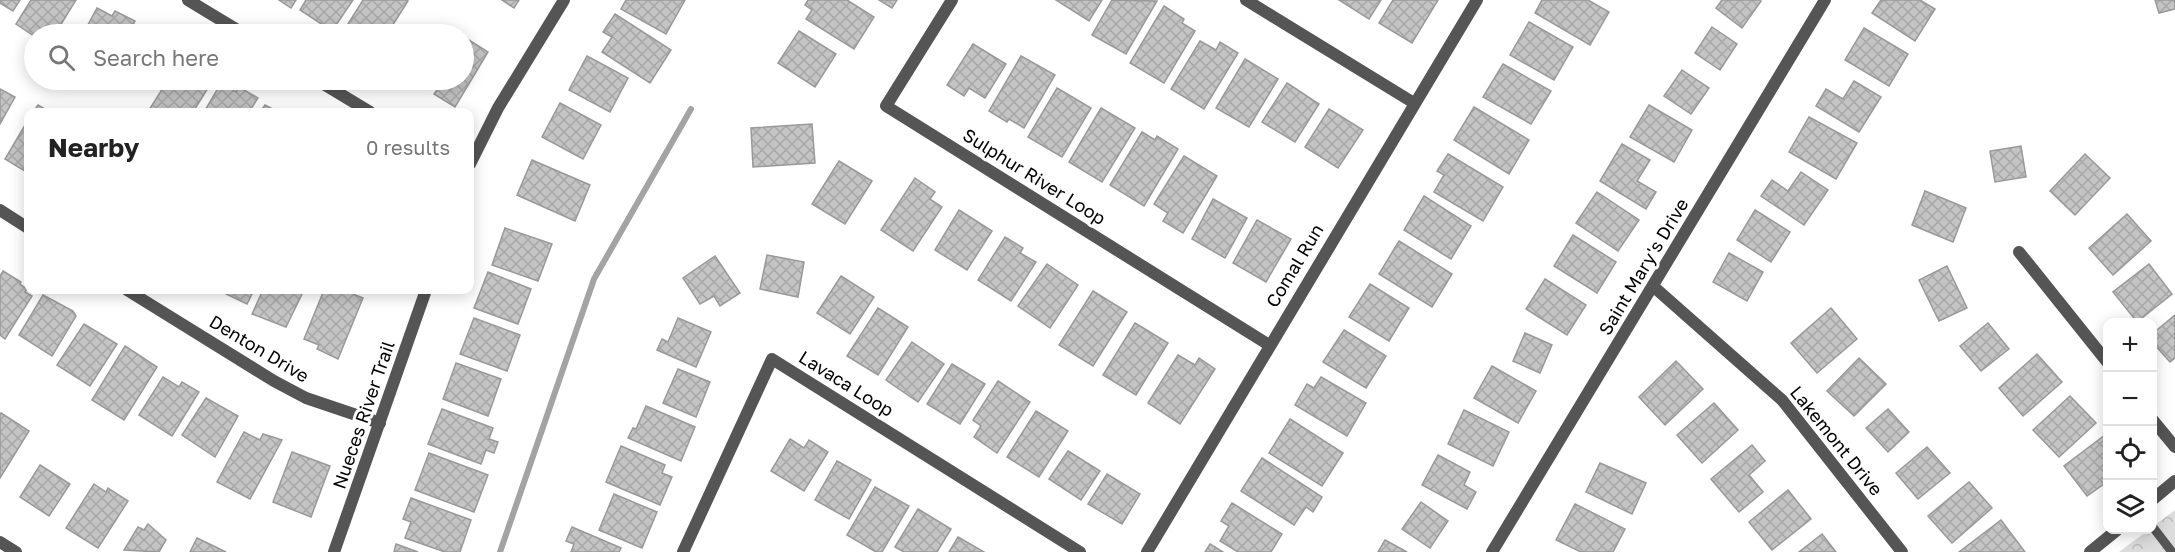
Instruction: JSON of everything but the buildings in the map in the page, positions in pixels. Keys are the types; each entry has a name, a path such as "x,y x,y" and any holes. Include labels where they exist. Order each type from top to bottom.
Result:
{"street":[{"path":"188,0 228,24"},
{"path":"474,156 498,108 564,0"},
{"name":"Sulphur River Loop","path":"952,0 886,106 1269,345"},
{"path":"1246,0 1414,103"},
{"name":"Comal Run","path":"1146,552 1476,0"},
{"name":"Saint Mary's Drive","path":"1492,552 1654,287 1825,0"},
{"path":"334,90 363,108"},
{"path":"0,210 24,225"},
{"path":"2019,252 2103,357"},
{"name":"Lakemont Drive","path":"1654,287 1782,400 1902,552"},
{"name":"Denton Drive","path":"135,294 306,398 380,423"},
{"name":"Nueces River Trail","path":"334,552 425,294"},
{"name":"Lavaca Loop","path":"683,552 772,359 1080,552"},
{"path":"2157,425 2175,447"},
{"path":"2157,496 2175,481"},
{"path":"2090,552 2112,534"},
{"path":"0,542 16,552"}],"lane":[{"path":"2157,532 2172,552"}],"green space":[{"path":"2175,510 2175,552 2119,552 2143,534 2157,534 2157,524"}],"waterway":[{"path":"500,552 594,279 691,109"}]}
